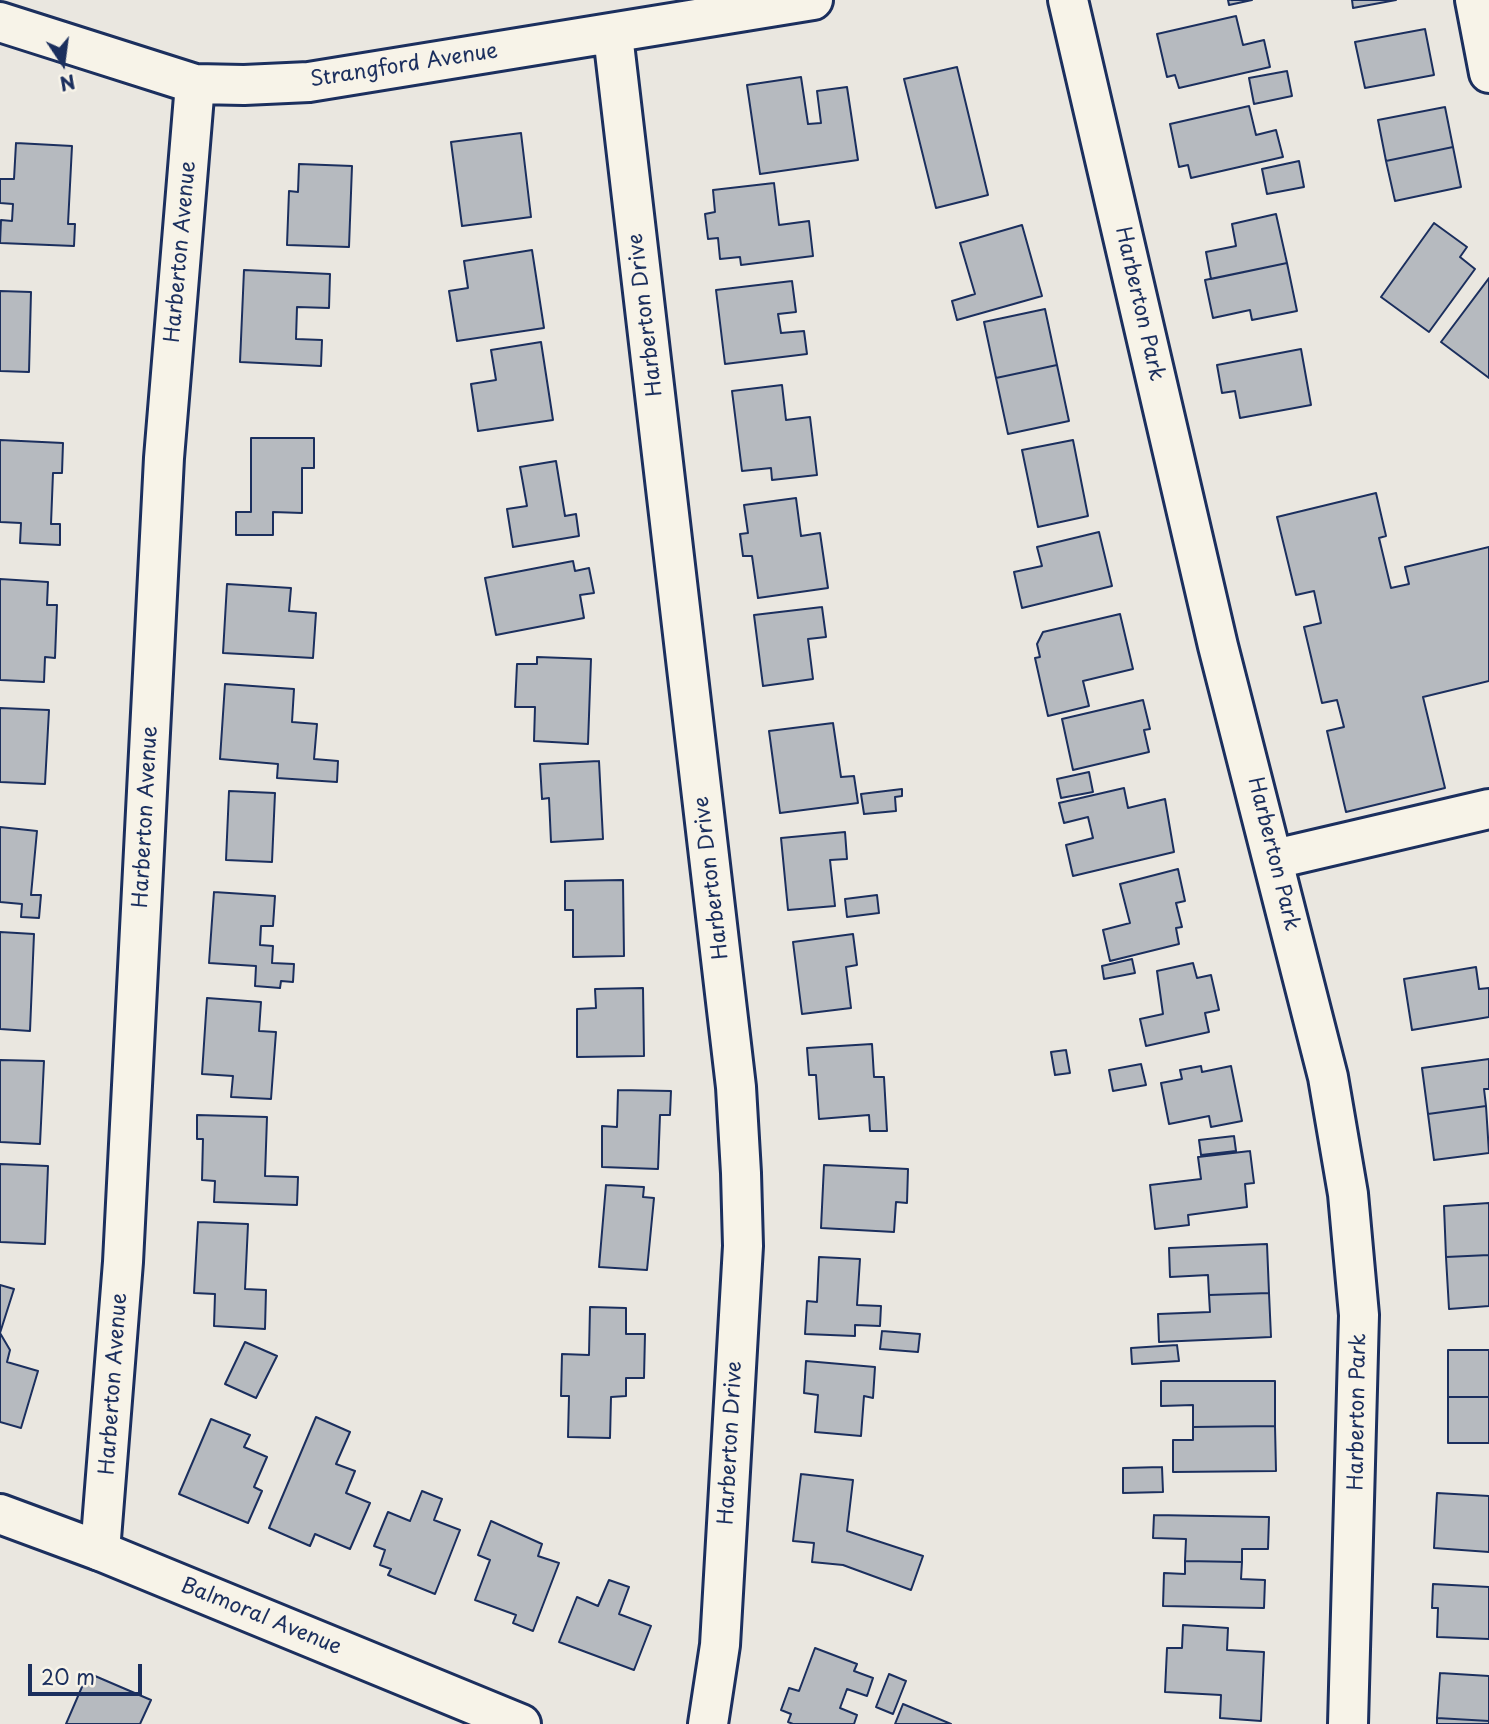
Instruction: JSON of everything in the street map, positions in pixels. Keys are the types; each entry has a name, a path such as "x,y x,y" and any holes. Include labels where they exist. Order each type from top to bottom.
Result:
{"main road":[{"name":"Strangford Avenue","path":"0,22 195,84 309,82 613,35 813,0"},
{"name":"Harberton Park","path":"1068,0 1219,646 1328,1077 1348,1194 1359,1315 1348,1724"},
{"path":"1475,0 1489,73"},
{"name":"Harberton Drive","path":"613,35 736,1087 741,1173 743,1246 720,1645 708,1724"},
{"name":"Harberton Avenue","path":"100,1551 123,1262 164,458 195,84"},
{"path":"1275,859 1489,809"},
{"name":"Balmoral Avenue","path":"0,1514 100,1551 521,1724"}],"building":[{"path":"1228,0 1252,0 1229,5"},
{"path":"1352,0 1396,0 1353,8"},
{"path":"1236,16 1243,45 1264,40 1270,67 1179,88 1175,75 1167,77 1157,34"},
{"path":"1425,29 1434,75 1365,88 1355,42"},
{"path":"957,67 988,195 936,208 904,79"},
{"path":"1287,71 1292,96 1254,104 1249,78"},
{"path":"801,77 808,124 821,123 817,91 847,87 858,160 760,174 747,85"},
{"path":"1249,106 1256,135 1276,130 1283,157 1191,178 1188,165 1179,167 1170,124"},
{"path":"1445,107 1453,147 1386,161 1378,120"},
{"path":"521,133 531,217 462,226 451,142"},
{"path":"16,143 72,146 68,224 75,224 74,246 0,243 1,220 12,221 13,204 0,203 0,179 14,179"},
{"path":"1453,147 1461,187 1395,201 1386,161"},
{"path":"1299,161 1304,187 1267,194 1262,169"},
{"path":"299,164 352,166 349,247 287,245 289,191 298,192"},
{"path":"774,183 779,225 809,221 813,256 741,265 740,257 720,259 718,238 708,239 705,214 715,212 713,190"},
{"path":"1276,214 1287,263 1211,279 1206,252 1236,246 1232,224"},
{"path":"1434,223 1467,247 1460,257 1475,269 1429,332 1381,297"},
{"path":"1022,225 1042,296 957,320 952,301 975,294 960,243"},
{"path":"532,250 544,328 457,341 449,291 468,288 464,261"},
{"path":"1287,263 1297,311 1252,320 1250,310 1213,318 1205,280"},
{"path":"244,270 330,274 329,308 297,307 296,339 322,340 321,366 240,362"},
{"path":"1489,278 1489,378 1441,342"},
{"path":"792,281 796,312 778,314 781,333 804,331 807,354 725,364 716,290"},
{"path":"0,291 31,292 29,372 0,371"},
{"path":"1045,309 1057,365 996,378 984,322"},
{"path":"541,342 553,420 478,431 471,384 496,380 491,350"},
{"path":"1301,349 1311,405 1240,418 1235,391 1222,393 1217,365"},
{"path":"1057,365 1069,421 1008,434 996,378"},
{"path":"782,385 786,420 810,417 817,475 772,480 771,468 742,471 732,391"},
{"path":"251,438 314,438 314,468 302,468 302,513 273,512 273,535 236,535 236,512 251,512"},
{"path":"0,440 63,443 62,473 53,473 51,524 60,524 60,545 20,543 21,523 0,522"},
{"path":"1073,440 1088,516 1038,527 1022,450"},
{"path":"556,461 565,516 576,514 579,536 513,547 507,509 527,506 520,467"},
{"path":"1376,493 1386,536 1379,538 1391,588 1409,584 1405,567 1489,547 1489,681 1423,697 1445,788 1346,812 1327,731 1344,727 1337,700 1322,703 1304,627 1321,623 1314,591 1296,595 1277,517"},
{"path":"796,498 801,536 820,533 828,588 758,598 752,556 743,556 740,534 748,533 744,505"},
{"path":"1099,532 1112,586 1022,608 1014,572 1042,566 1037,547"},
{"path":"573,561 575,571 589,568 594,593 580,595 584,618 496,635 485,578"},
{"path":"0,579 48,582 47,605 57,605 55,658 45,657 44,682 0,680"},
{"path":"227,584 291,588 289,611 316,613 313,658 223,653"},
{"path":"822,607 826,637 808,639 813,679 763,686 754,615"},
{"path":"1120,614 1133,669 1083,681 1089,706 1048,716 1035,658 1040,657 1037,644 1043,632"},
{"path":"537,657 591,659 588,744 534,741 535,707 515,707 517,664 537,664"},
{"path":"225,684 294,689 292,722 317,724 314,759 338,761 337,782 277,778 278,764 220,759"},
{"path":"1143,700 1150,729 1144,730 1149,752 1073,770 1062,719"},
{"path":"0,708 49,710 45,784 0,782"},
{"path":"833,723 841,777 854,776 858,803 780,813 769,731"},
{"path":"599,761 603,839 551,842 549,798 542,799 540,764"},
{"path":"1089,772 1093,792 1061,798 1057,779"},
{"path":"1124,788 1128,808 1165,799 1174,852 1073,876 1066,845 1093,838 1088,817 1064,823 1059,803"},
{"path":"902,789 902,796 895,797 896,811 864,814 861,794"},
{"path":"229,791 275,793 272,862 226,860"},
{"path":"0,827 37,831 31,895 41,895 39,918 21,917 22,904 0,902"},
{"path":"845,832 847,859 830,860 835,906 788,910 781,838"},
{"path":"1178,869 1185,901 1176,903 1182,927 1176,928 1179,944 1110,961 1103,930 1130,923 1120,884"},
{"path":"623,880 624,956 573,957 573,910 565,910 565,881"},
{"path":"214,892 275,896 273,926 261,926 260,945 273,946 272,963 294,964 293,982 281,981 280,988 255,986 256,966 209,963"},
{"path":"877,895 879,913 847,917 845,899"},
{"path":"0,932 34,934 30,1031 0,1029"},
{"path":"853,934 857,965 846,967 851,1008 802,1014 793,942"},
{"path":"1132,959 1135,973 1104,979 1102,966"},
{"path":"1193,963 1197,978 1211,975 1219,1010 1205,1013 1209,1032 1146,1046 1140,1019 1163,1014 1157,971"},
{"path":"1476,967 1479,989 1489,988 1489,1017 1412,1030 1404,979"},
{"path":"643,988 644,1056 577,1057 577,1009 596,1008 595,989"},
{"path":"207,998 261,1002 259,1031 276,1032 271,1099 231,1097 233,1076 202,1074"},
{"path":"872,1044 874,1077 884,1077 887,1131 870,1131 869,1115 819,1119 816,1075 809,1075 807,1048"},
{"path":"1066,1050 1070,1073 1055,1075 1051,1052"},
{"path":"1489,1059 1489,1089 1484,1089 1486,1106 1428,1114 1422,1068"},
{"path":"0,1060 44,1061 40,1144 0,1142"},
{"path":"1141,1064 1146,1085 1113,1091 1109,1070"},
{"path":"1201,1066 1202,1072 1231,1066 1242,1121 1211,1127 1209,1116 1169,1124 1161,1083 1182,1079 1180,1070"},
{"path":"618,1090 671,1091 670,1115 660,1115 658,1169 602,1167 602,1126 617,1127"},
{"path":"1486,1106 1489,1153 1434,1160 1428,1114"},
{"path":"197,1115 267,1117 265,1176 298,1177 297,1205 214,1202 215,1181 202,1180 203,1139 197,1139"},
{"path":"1234,1136 1236,1151 1201,1155 1199,1140"},
{"path":"1250,1151 1254,1183 1245,1184 1247,1207 1188,1215 1189,1225 1155,1229 1150,1185 1201,1179 1198,1157"},
{"path":"0,1164 48,1166 45,1244 0,1242"},
{"path":"824,1165 908,1169 907,1203 896,1202 894,1232 821,1228"},
{"path":"606,1185 644,1187 643,1197 654,1198 647,1270 599,1267"},
{"path":"1489,1203 1489,1255 1446,1257 1444,1206"},
{"path":"198,1222 248,1224 245,1289 266,1290 265,1329 214,1326 215,1294 194,1293"},
{"path":"1267,1244 1269,1293 1209,1295 1208,1275 1170,1277 1169,1248"},
{"path":"1489,1255 1489,1306 1449,1309 1446,1257"},
{"path":"819,1257 860,1259 857,1305 881,1306 880,1326 855,1325 855,1336 805,1334 807,1301 817,1302"},
{"path":"0,1285 14,1289 0,1333"},
{"path":"1269,1293 1271,1337 1159,1342 1158,1314 1210,1312 1209,1295"},
{"path":"590,1307 626,1308 626,1334 645,1334 644,1378 626,1378 626,1396 611,1397 610,1438 568,1437 569,1396 561,1396 562,1354 589,1355"},
{"path":"882,1331 920,1334 918,1352 880,1349"},
{"path":"0,1333 10,1350 7,1362 38,1371 21,1428 0,1422"},
{"path":"245,1342 277,1356 256,1398 225,1384"},
{"path":"1177,1345 1179,1361 1132,1364 1131,1348"},
{"path":"1448,1350 1489,1350 1489,1397 1448,1397"},
{"path":"806,1361 875,1367 873,1398 864,1396 861,1436 815,1432 818,1395 804,1393"},
{"path":"1161,1381 1275,1381 1275,1426 1193,1427 1193,1405 1161,1406"},
{"path":"1448,1397 1489,1397 1489,1443 1448,1443"},
{"path":"316,1417 350,1432 336,1464 355,1471 346,1493 370,1503 350,1549 315,1534 310,1546 269,1528"},
{"path":"211,1419 250,1435 244,1447 267,1457 254,1487 262,1491 248,1523 179,1494"},
{"path":"1275,1426 1276,1471 1173,1472 1173,1440 1193,1440 1193,1427"},
{"path":"1162,1467 1163,1492 1123,1493 1123,1468"},
{"path":"801,1474 853,1480 847,1531 923,1556 911,1590 843,1565 812,1562 814,1543 793,1541"},
{"path":"422,1491 442,1499 434,1520 460,1530 435,1594 388,1575 391,1569 380,1565 385,1550 374,1546 388,1512 410,1521"},
{"path":"1437,1493 1489,1496 1489,1552 1434,1548"},
{"path":"1154,1515 1269,1517 1268,1549 1242,1549 1242,1562 1185,1561 1186,1539 1153,1538"},
{"path":"491,1521 542,1544 538,1556 559,1563 533,1631 513,1623 516,1615 475,1600 490,1560 478,1555"},
{"path":"1185,1561 1242,1562 1241,1579 1265,1580 1264,1608 1163,1606 1164,1573 1185,1574"},
{"path":"609,1580 629,1587 619,1614 651,1626 634,1670 559,1642 577,1597 598,1606"},
{"path":"1433,1584 1489,1587 1489,1639 1437,1637 1438,1608 1432,1608"},
{"path":"1183,1625 1228,1628 1227,1650 1264,1652 1261,1721 1220,1718 1221,1695 1165,1692 1167,1648 1182,1648"},
{"path":"815,1648 857,1664 854,1671 873,1678 867,1696 847,1689 840,1708 857,1715 854,1724 793,1724 788,1722 791,1714 781,1710 789,1688 799,1691"},
{"path":"88,1673 151,1700 140,1724 66,1724"},
{"path":"1440,1673 1489,1676 1489,1721 1437,1718"},
{"path":"889,1674 906,1681 893,1714 876,1707"},
{"path":"903,1704 951,1724 895,1724"},
{"path":"1437,1718 1489,1721 1489,1724 1437,1724"}]}
